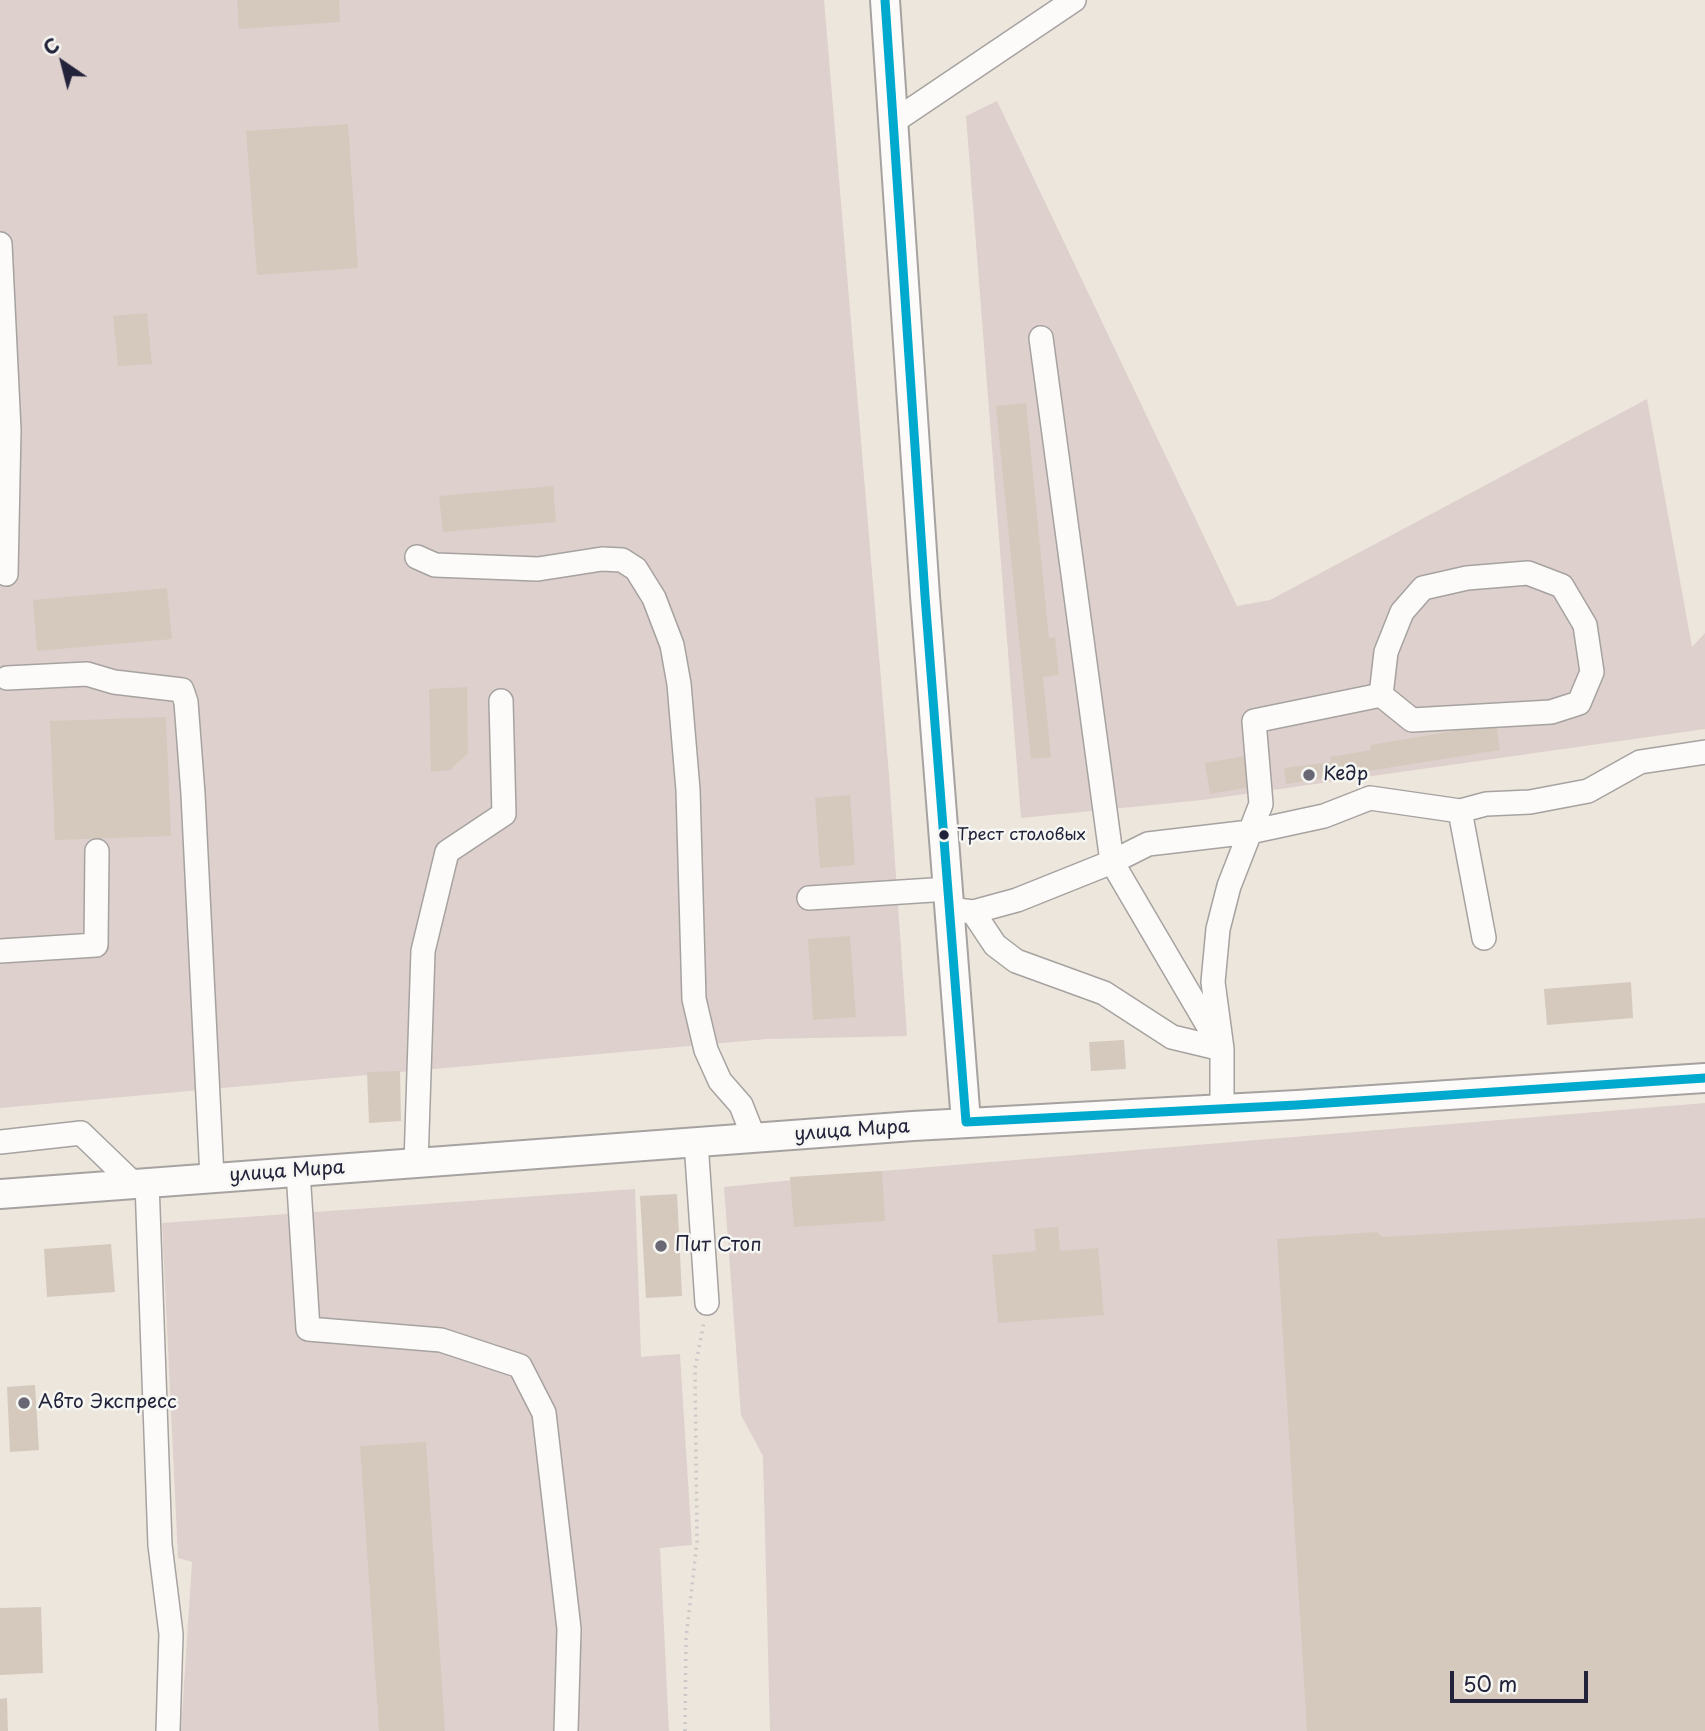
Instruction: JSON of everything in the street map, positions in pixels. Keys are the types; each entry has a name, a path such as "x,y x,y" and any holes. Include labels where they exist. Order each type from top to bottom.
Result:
{"main road":[{"path":"885,0 925,596 957,904 966,1122"},
{"name":"улица Мира","path":"0,1194 966,1122 1705,1078"}],"lane":[{"path":"893,122 1074,0"},
{"path":"0,244 6,574"},
{"path":"1041,338 1112,862 1222,1049"},
{"path":"417,557 435,565 538,569 602,559 622,560 636,569 653,598 672,645 679,684 688,790 694,999 706,1050 720,1081 741,1105 754,1138"},
{"path":"1528,573 1562,586 1585,625 1592,672 1579,703 1551,712 1412,720 1381,695 1390,642 1402,612 1423,588 1467,578 1528,573"},
{"path":"7,678 87,674 114,682 182,690 186,702 193,794 212,1177"},
{"path":"1222,1108 1222,1049 1213,982 1218,929 1229,886 1261,804 1254,721 1381,695"},
{"path":"416,1163 422,951 447,852 504,814 501,701"},
{"path":"809,898 957,904 1017,900 1112,862 1149,844 1250,832 1324,816 1370,798 1460,811 1486,804 1530,802 1587,791 1640,762 1705,752"},
{"path":"1460,811 1484,938"},
{"path":"0,951 96,945 97,850"},
{"path":"957,904 995,945 1016,961 1104,993 1172,1037 1222,1049"},
{"path":"0,1142 80,1133 140,1183 160,1545 171,1634 168,1731"},
{"path":"696,1142 707,1303"},
{"path":"298,1171 308,1329 441,1340 520,1366 544,1413 569,1629 566,1731"}],"path":[{"path":"685,1731 686,1639 697,1542 695,1368 707,1303"}],"shaded area":[{"path":"0,0 824,0 889,775 907,1036 767,1039 0,1108"},
{"path":"997,101 1237,606 1270,600 1647,399 1692,647 1705,633 1705,729 1202,800 1021,818 966,116"},
{"path":"1705,1103 1705,1731 770,1731 763,1456 741,1415 724,1187 882,1171"},
{"path":"635,1189 641,1357 680,1354 692,1545 660,1548 669,1731 181,1731 192,1562 178,1558 162,1223"}],"building":[{"path":"237,0 339,0 340,22 239,29"},
{"path":"348,124 358,268 257,275 246,131"},
{"path":"147,313 152,364 118,366 113,316"},
{"path":"1026,403 1049,638 1055,637 1059,675 1043,677 1051,757 1031,759 996,406"},
{"path":"553,486 556,522 443,532 439,496"},
{"path":"167,588 172,639 37,651 33,600"},
{"path":"467,687 468,753 450,770 431,772 429,689"},
{"path":"166,717 171,836 55,840 50,721"},
{"path":"1496,724 1500,750 1286,784 1284,768 1331,762 1330,757 1371,750 1370,745"},
{"path":"1251,755 1256,786 1210,794 1205,763"},
{"path":"850,795 855,865 820,868 815,798"},
{"path":"850,936 856,1017 813,1020 808,939"},
{"path":"1631,982 1633,1018 1547,1025 1544,989"},
{"path":"1124,1040 1126,1069 1091,1071 1089,1042"},
{"path":"400,1071 401,1121 369,1123 367,1072"},
{"path":"882,1171 885,1221 794,1227 790,1177"},
{"name":"Пит Стоп","path":"677,1194 682,1296 646,1298 640,1196"},
{"path":"1705,1218 1705,1731 1307,1731 1277,1239 1377,1232 1382,1237"},
{"path":"1058,1227 1060,1251 1098,1248 1104,1315 998,1323 992,1255 1036,1251 1034,1229"},
{"path":"111,1244 115,1292 47,1297 44,1249"},
{"path":"35,1385 39,1450 10,1452 7,1387"},
{"path":"426,1442 445,1731 379,1731 360,1446"},
{"path":"41,1607 43,1673 0,1675 0,1608"},
{"path":"7,1698 8,1731 0,1731 0,1699"}],"transit line":[{"path":"885,0 925,596 966,1122"},
{"path":"966,1122 1297,1105 1705,1078"}],"place":[{"name":"Кедр","path":"1309,775"},
{"name":"Трест столовых","path":"944,835"},
{"name":"Пит Стоп","path":"661,1246"},
{"name":"Авто Экспресс","path":"24,1403"}]}
